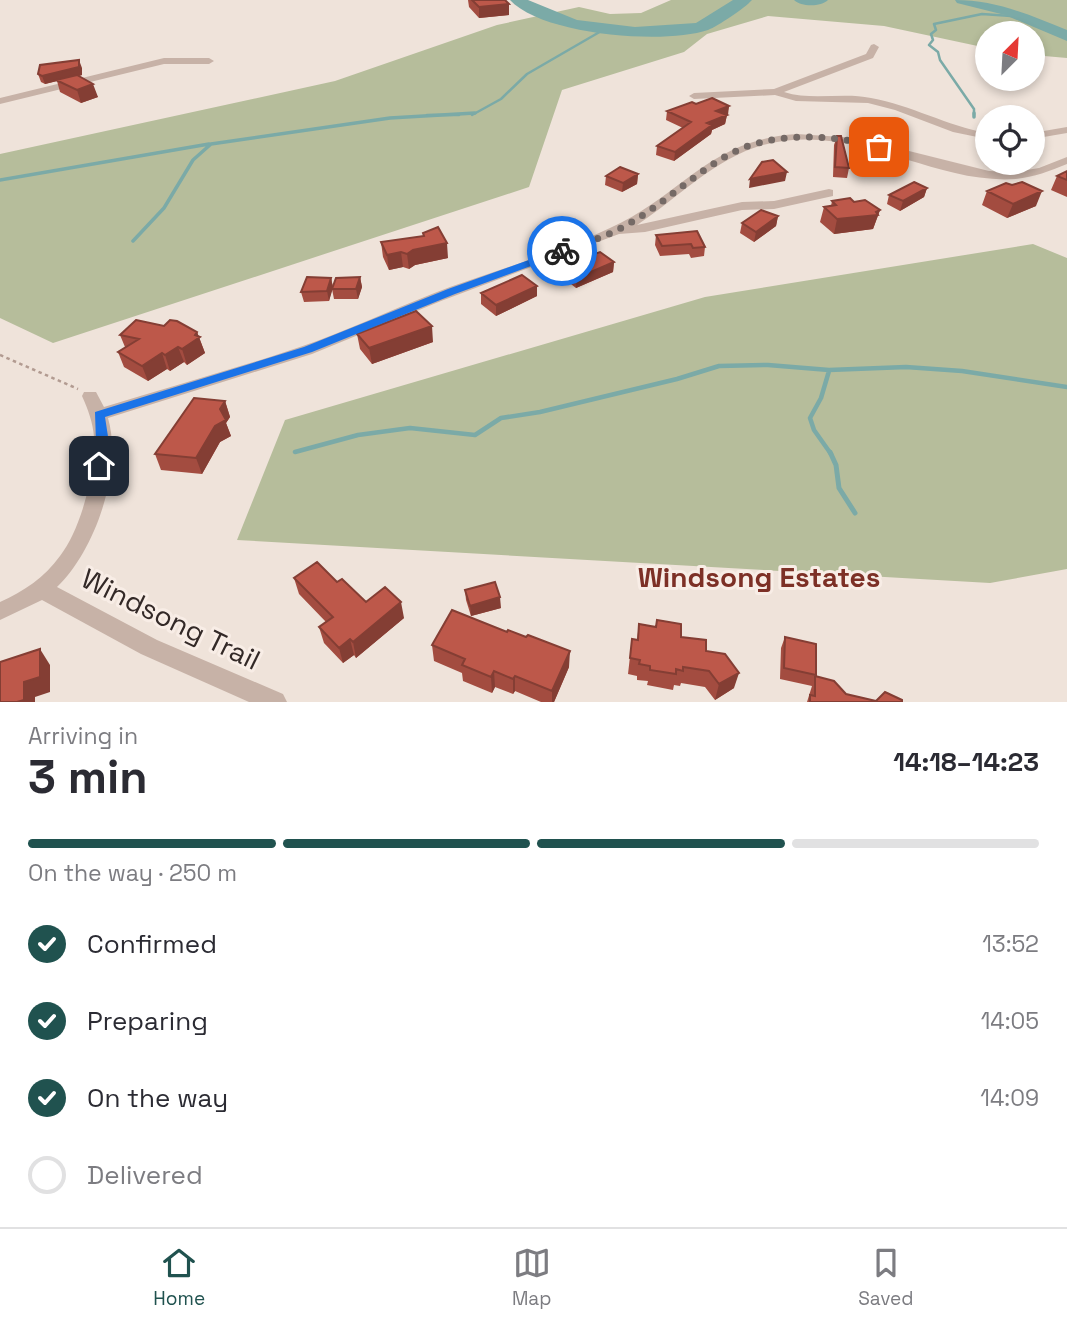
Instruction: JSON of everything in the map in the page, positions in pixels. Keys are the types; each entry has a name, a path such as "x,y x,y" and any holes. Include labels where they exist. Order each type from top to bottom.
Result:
{"street":[{"path":"775,92 781,87 800,83 870,56 874,47"},
{"path":"0,101 164,61 209,61"},
{"path":"694,96 775,92 791,97 845,97 890,104 962,132 975,134"},
{"path":"1045,134 1067,130"},
{"path":"99,415 308,350 451,292 616,231 654,208 721,159 748,146 773,140 858,141 941,165 997,174 1031,174 1067,160"},
{"path":"616,231 645,228 742,206 774,205 829,193"},
{"path":"0,611 41,589 71,558 83,534 103,443 99,415 90,396"},
{"name":"Windsong Trail","path":"41,589 149,647 275,702"}],"path":[{"path":"0,355 70,384 90,396"}],"green space":[{"path":"671,0 1067,0 1067,58 1045,56 1045,21 975,21 975,45 884,26 768,16 707,34 684,52 562,90 529,187 53,343 0,318 0,154 335,81 497,25 579,7 610,14 641,13"},
{"path":"1033,244 1067,258 1067,569 990,583 237,540 285,420 705,297"}],"building":[{"path":"472,0 505,0 509,4 479,7"},
{"path":"79,60 79,67 42,76 38,74 40,65"},
{"path":"77,75 93,84 77,90 56,80"},
{"path":"712,98 729,106 716,111 727,115 707,123 712,125 675,152 657,146 691,122 667,111"},
{"path":"837,136 841,136 849,168 835,167"},
{"path":"773,160 787,172 750,179 762,162"},
{"path":"620,167 638,174 623,183 606,176"},
{"path":"1067,171 1067,180 1057,176"},
{"path":"914,182 927,188 903,201 889,195"},
{"path":"1022,182 1042,191 1013,204 987,191 1006,183 1012,185"},
{"path":"850,198 854,202 865,200 880,210 876,212 878,215 837,219 824,207 836,205 832,201"},
{"path":"761,210 778,216 756,232 742,223"},
{"path":"438,227 447,243 413,250 407,254 401,252 387,255 381,242 424,236 423,233"},
{"path":"697,231 705,247 693,248 691,244 662,246 656,235"},
{"path":"600,252 614,262 577,278 562,266"},
{"path":"522,275 537,286 496,305 481,293"},
{"path":"307,277 331,278 327,291 301,292"},
{"path":"360,277 356,289 332,289 336,278"},
{"path":"416,311 432,326 369,348 357,334"},
{"path":"136,320 164,326 170,320 177,321 197,332 195,335 200,337 182,349 178,347 165,355 162,353 142,366 118,352 139,339 120,335"},
{"path":"194,398 225,401 220,409 226,420 215,426 196,458 155,454"},
{"path":"317,562 337,582 342,579 366,602 385,587 401,602 353,642 350,639 339,648 319,627 333,617 294,578"},
{"path":"495,582 500,597 470,606 465,590"},
{"path":"452,610 507,632 508,630 526,637 528,635 570,651 552,691 515,676 513,679 494,671 491,677 462,665 465,659 432,645"},
{"path":"657,620 681,624 681,637 706,640 706,651 725,654 739,673 719,684 709,671 683,667 683,671 676,669 676,674 650,670 650,666 639,664 640,660 630,658 632,639 638,640 639,624 656,627"},
{"path":"785,637 816,644 816,675 784,668"},
{"path":"40,649 40,677 24,682 24,700 0,702 0,662"},
{"path":"815,676 834,681 846,694 876,701 885,692 902,702 810,702 810,695 815,696"}],"waterway":[{"path":"517,0 535,10 574,24 635,32 700,27 745,0"},
{"path":"801,0 821,0"},
{"path":"962,0 1010,12 1067,36"},
{"path":"974,117 974,109 940,60 938,52 929,45 933,40 931,34 936,30 934,24 982,14 1024,17"},
{"path":"472,115 501,99 527,74 603,30"},
{"path":"441,115 475,113"},
{"path":"427,115 441,115"},
{"path":"133,241 164,208 193,160 211,144 390,118 441,115"},
{"path":"441,115 459,115"},
{"path":"0,180 209,144"},
{"path":"295,452 358,435 410,428 475,435 501,418 540,412 677,379 719,366 768,365 829,370 906,367 962,371 1067,387"},
{"path":"829,371 821,398 810,418 814,430 831,454"},
{"path":"831,454 836,465 839,488 855,513"}],"way so far":[{"path":"562,251 616,231 654,208 721,159 760,142 803,138 838,139 879,147"}],"district":[{"name":"Windsong Estates","path":"759,577"}],"route":[{"path":"99,466 103,443 99,415 308,350 451,292 562,251"}]}
